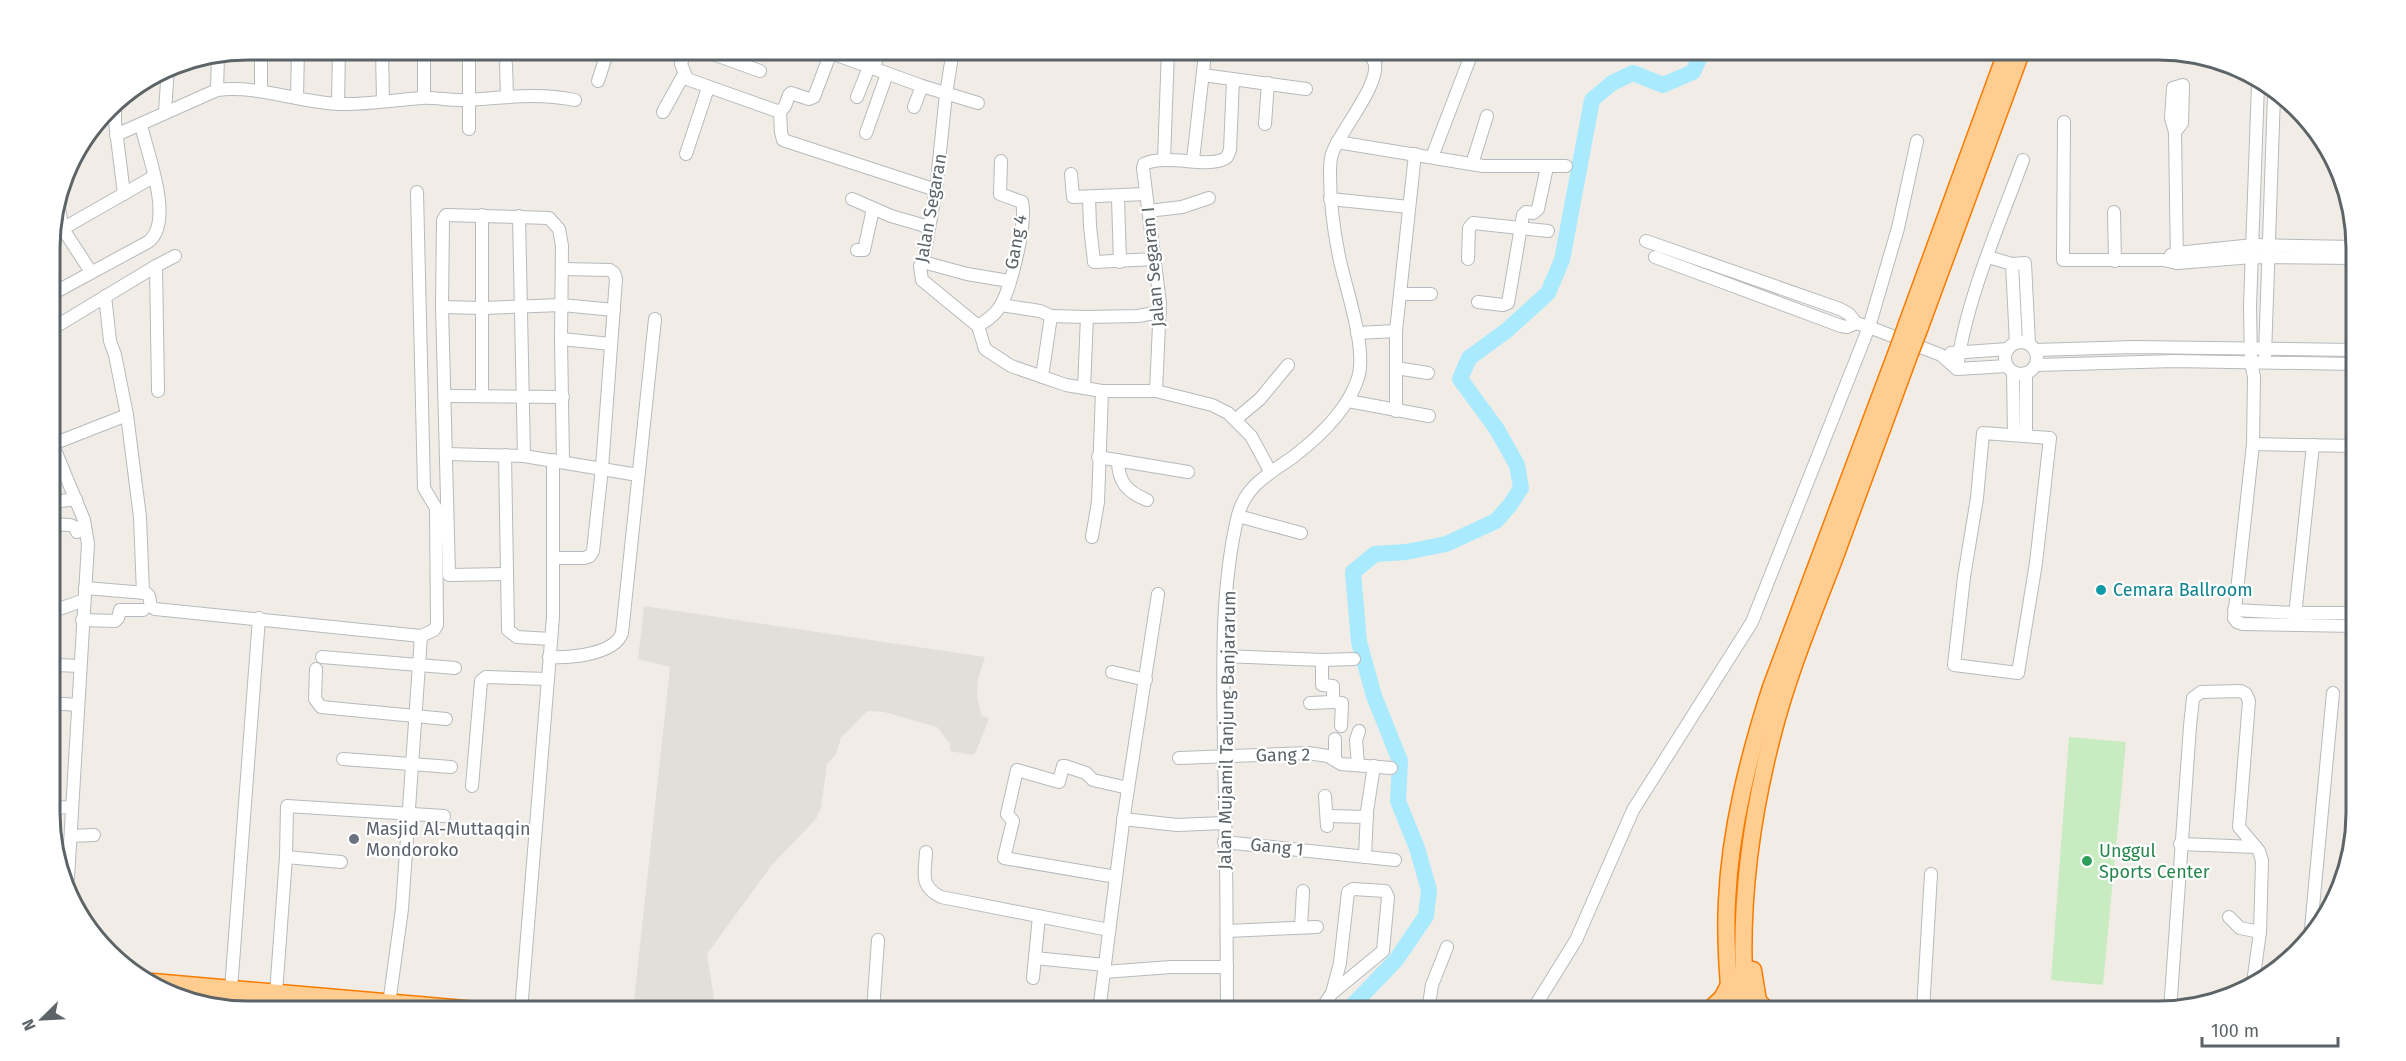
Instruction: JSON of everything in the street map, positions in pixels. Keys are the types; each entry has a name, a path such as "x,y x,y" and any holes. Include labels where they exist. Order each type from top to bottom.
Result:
{"highway":[{"path":"1746,1001 1744,948 1748,870 1757,809 1772,736 2004,60"},
{"path":"1914,324 2018,60"},
{"path":"1730,1001 1727,902 1732,851 1737,815 1757,732 1771,687 1905,350"},
{"path":"1758,1001 1754,985 1750,935 1751,903 1758,844 1782,729 1784,696"},
{"path":"169,983 231,989 274,1001"},
{"path":"1719,1001 1729,985"}],"street":[{"path":"261,60 261,90"},
{"path":"297,98 298,60"},
{"path":"338,104 339,60"},
{"path":"382,60 383,101"},
{"path":"424,60 424,98"},
{"path":"469,60 469,129"},
{"path":"598,81 605,60"},
{"path":"682,60 681,64 687,79 780,112"},
{"path":"730,60 760,71"},
{"path":"825,60 816,96 809,99 790,93 780,112 781,136 786,143 936,190"},
{"path":"850,60 978,104"},
{"path":"857,97 875,60"},
{"name":"Jalan Segaran","path":"951,60 936,190 923,262 920,266 922,280 978,326 983,346 988,352 1011,366 1084,388 1102,391 1156,391 1212,405 1236,419 1251,436 1270,471"},
{"path":"1168,60 1164,159 1216,162 1227,157 1230,150 1233,80"},
{"path":"1193,160 1204,60"},
{"name":"Jalan Mujamil Tanjung Banjararum","path":"1227,1001 1224,656 1229,573 1238,516 1247,493 1270,471 1316,438 1348,401 1358,376 1360,363 1357,333 1340,259 1330,200 1330,166 1337,142 1371,85 1376,70 1371,60"},
{"path":"1432,157 1469,60"},
{"path":"217,90 218,63"},
{"path":"506,64 507,96"},
{"path":"663,112 684,74"},
{"path":"866,134 887,74"},
{"path":"1203,75 1306,89"},
{"path":"165,112 167,78"},
{"path":"1265,124 1268,83"},
{"path":"915,107 922,86"},
{"path":"686,154 708,88"},
{"path":"116,135 217,90 261,90 338,104 424,98 468,100 542,95 575,100"},
{"path":"2259,90 2251,355 2254,377 2253,444 2234,610 2294,619 2346,623"},
{"path":"2254,377 2264,362 2266,349 2274,101"},
{"path":"115,116 124,194"},
{"path":"1472,164 1487,116"},
{"path":"2064,122 2063,260 2163,260 2253,251 2346,248"},
{"path":"60,289 154,236 159,227 161,208 141,125"},
{"path":"2175,132 2177,258"},
{"path":"1538,1001 1576,940 1633,810 1752,622 1869,327 1898,228 1917,141"},
{"path":"1337,142 1472,164 1566,166"},
{"path":"1396,411 1396,331 1415,154"},
{"name":"Jalan Segaran I","path":"1156,391 1160,312 1143,166 1149,162 1164,159"},
{"path":"1957,369 1959,352 1988,257 2023,159"},
{"name":"Gang 4","path":"978,326 993,315 1000,305 1020,239 1024,210 1022,202 1000,194 1001,161"},
{"path":"1478,302 1503,305 1508,303 1523,215 1526,212 1533,213 1538,209 1547,167"},
{"path":"1071,174 1072,197 1146,194"},
{"path":"63,229 153,177"},
{"path":"417,192 424,488 436,508 442,574"},
{"path":"1089,197 1093,261 1096,263 1155,259"},
{"path":"1148,211 1182,207 1209,198"},
{"path":"852,199 873,209 929,227"},
{"path":"1119,200 1120,262"},
{"path":"1330,200 1409,207"},
{"path":"857,250 864,250 873,209"},
{"path":"2114,212 2115,261"},
{"path":"60,607 85,594 143,593 148,595 150,605 155,609 421,636 434,630 437,625 442,574 447,454 442,307 444,218 450,214 519,216 549,218 555,223 562,239 564,269 561,339 562,397 551,639 522,1001"},
{"path":"482,215 482,396"},
{"path":"519,216 524,456"},
{"path":"1468,260 1469,228 1473,223 1520,226 1548,231"},
{"path":"62,224 91,272"},
{"path":"1647,241 1849,314 1856,323 1941,355 1957,369 2031,369 2251,355 2266,349 2346,350"},
{"path":"2303,251 2346,257"},
{"path":"60,324 175,256"},
{"path":"1655,257 1840,326 1847,327 1856,323"},
{"path":"1988,257 2012,264 2025,263 2032,347 2037,356 2031,369 2020,436"},
{"path":"923,262 967,274 1009,281"},
{"path":"2012,264 2012,346 2005,356 2010,369 2020,436"},
{"path":"156,266 158,391"},
{"path":"554,558 584,558 592,554 602,468 616,279 610,270 564,269"},
{"path":"1748,290 1753,278"},
{"path":"1401,294 1431,294"},
{"path":"105,297 110,341 127,415 140,518 143,593"},
{"path":"442,307 562,305 614,310"},
{"path":"1000,305 1040,311 1051,316 1138,316 1160,312"},
{"path":"1042,377 1051,316"},
{"path":"1084,388 1087,317"},
{"path":"549,657 581,656 606,648 620,638 624,627 656,319"},
{"path":"1357,333 1396,331"},
{"path":"561,339 611,344"},
{"path":"1941,355 2012,346 2134,347 2251,355 2264,362 2346,363"},
{"path":"1236,419 1260,399 1288,365"},
{"path":"1396,368 1428,373"},
{"path":"1092,537 1098,502 1102,391"},
{"path":"446,396 562,397"},
{"path":"1348,401 1430,416"},
{"path":"60,438 127,415"},
{"path":"1983,433 2020,436 2050,438 2036,563 2018,674 1954,665 1964,577 1977,498 1983,433"},
{"path":"2253,444 2346,446"},
{"path":"2294,619 2313,445"},
{"path":"447,454 524,456 638,475"},
{"path":"505,455 508,630 517,637 551,639"},
{"path":"1098,457 1188,472"},
{"path":"60,460 87,532 69,869"},
{"path":"1118,460 1118,472 1125,487 1147,500"},
{"path":"60,500 76,499"},
{"path":"1238,516 1301,533"},
{"path":"60,524 74,526 77,532"},
{"path":"442,574 506,574"},
{"path":"1100,1001 1123,819 1158,594"},
{"path":"82,620 115,621 120,610 143,610"},
{"path":"2294,619 2346,614"},
{"path":"231,989 258,618"},
{"path":"389,1001 402,909 421,636"},
{"path":"1224,656 1354,659"},
{"path":"322,657 455,668"},
{"path":"1322,660 1321,683 1323,686 1333,687 1333,702"},
{"path":"60,665 80,666"},
{"path":"316,669 315,699 321,707 446,719"},
{"path":"1112,672 1146,680"},
{"path":"472,786 481,681 486,677 548,679"},
{"path":"2171,1001 2180,844 2192,702 2199,693 2241,691 2246,694 2249,701 2239,827 2234,846"},
{"path":"2312,920 2333,693"},
{"path":"1310,704 1342,703 1341,726"},
{"path":"60,704 77,705"},
{"path":"1358,765 1356,740 1359,731"},
{"path":"1335,739 1335,760"},
{"name":"Gang 2","path":"1179,758 1308,753 1328,756 1341,764 1391,768"},
{"path":"343,759 451,767"},
{"path":"1116,877 1001,858 1012,821 1007,814 1017,770 1059,782 1063,766 1065,766 1086,773 1093,780 1128,788"},
{"path":"1365,857 1367,817 1374,766"},
{"path":"1325,796 1327,821 1367,817"},
{"path":"289,1001 287,806 444,816"},
{"path":"60,808 71,807"},
{"path":"1123,819 1177,825 1224,823"},
{"path":"2239,827 2256,847 2262,861 2260,932 2254,974"},
{"path":"71,836 94,836"},
{"name":"Gang 1","path":"1224,842 1395,860"},
{"path":"2180,844 2256,847"},
{"path":"926,852 925,884 935,894 949,899 1109,930"},
{"path":"286,857 341,862"},
{"path":"1924,1001 1931,874"},
{"path":"1327,1001 1332,993 1361,967 1379,955 1385,946 1388,897 1386,892 1353,888 1348,892 1340,963 1332,993"},
{"path":"1301,927 1303,891"},
{"path":"1033,978 1039,916"},
{"path":"2229,917 2240,928 2260,932"},
{"path":"1227,931 1317,927"},
{"path":"874,1001 878,940"},
{"path":"1430,1001 1432,985 1447,947"},
{"path":"1035,958 1104,968 1227,968"},
{"path":"1340,963 1361,967"}],"shaded area":[{"path":"644,606 985,657 978,679 977,695 981,715 989,718 976,752 971,755 950,751 950,744 937,727 884,712 867,711 841,738 836,754 827,764 821,808 816,819 771,866 707,954 714,1001 634,1001 670,667 638,659"}],"green space":[{"name":"Unggul Sports Center","path":"2069,737 2126,742 2103,985 2051,980"}],"waterway":[{"path":"1357,1001 1396,960 1426,916 1429,890 1417,848 1398,801 1400,761 1374,696 1359,642 1353,572 1375,554 1406,552 1446,544 1496,521 1510,505 1521,488 1517,465 1496,428 1460,379 1469,358 1506,331 1548,293 1562,260 1592,100 1612,83 1633,73 1663,85 1693,72 1698,60"}],"place":[{"name":"Cemara Ballroom","path":"2101,590"},
{"name":"Masjid Al-Muttaqqin Mondoroko","path":"354,839"},
{"name":"Unggul Sports Center","path":"2087,861"}]}
